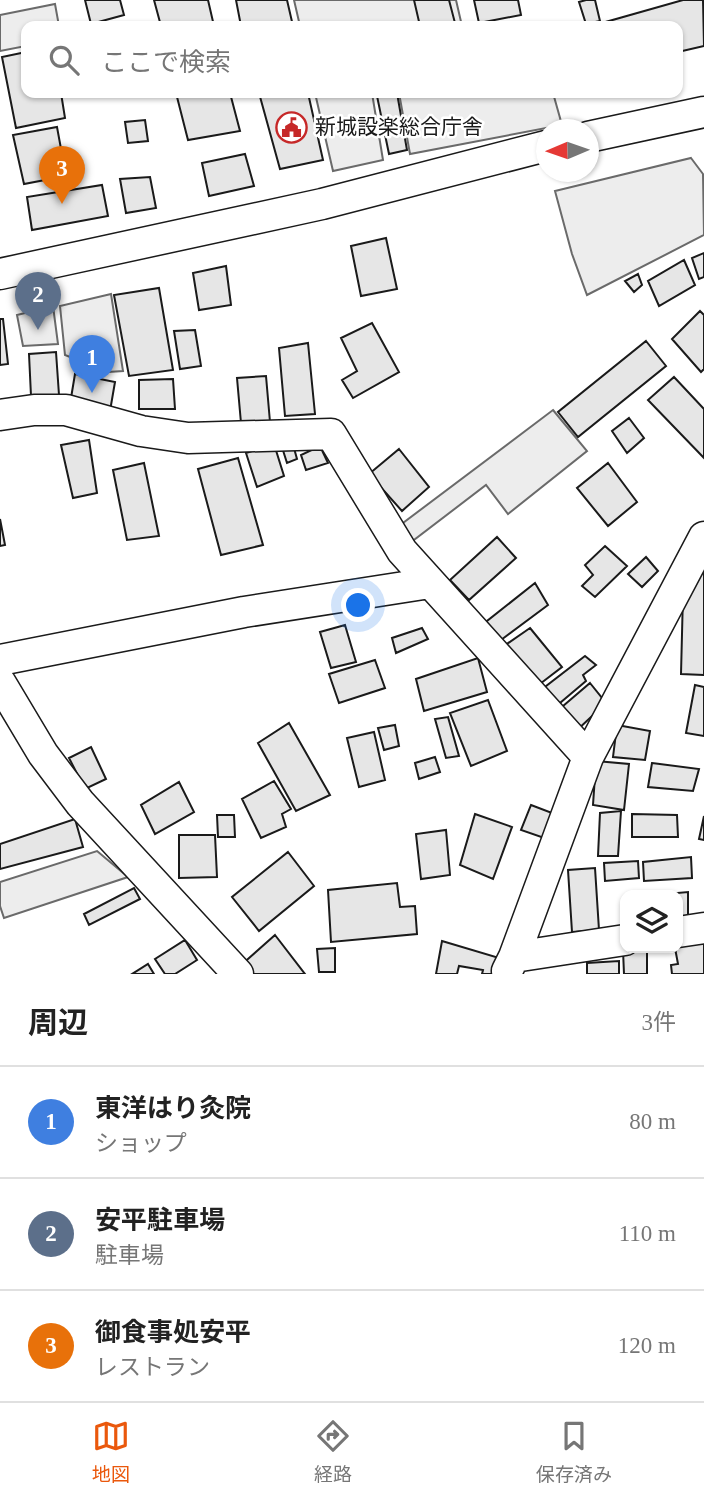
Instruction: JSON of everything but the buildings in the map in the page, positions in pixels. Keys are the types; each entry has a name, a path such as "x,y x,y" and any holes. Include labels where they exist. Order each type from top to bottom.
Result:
{"street":[{"path":"599,135 704,112"},
{"path":"0,274 322,204 536,149"},
{"path":"0,415 34,410 66,410 141,430 188,438 331,434 402,551 588,757"},
{"path":"510,966 588,757 704,537"},
{"path":"0,660 244,612 430,583"},
{"path":"0,682 43,754 80,803 238,974"},
{"path":"683,931 704,928"},
{"path":"510,966 620,941"}],"shaded area":[{"path":"294,0 456,0 461,21 299,21"},
{"path":"55,4 58,21 21,21 21,47 0,51 0,15"},
{"path":"316,98 373,98 383,160 333,171"},
{"path":"400,98 554,98 560,119 536,119 536,130 410,154"},
{"path":"691,158 703,174 704,235 587,295 572,254 555,191"},
{"path":"111,294 123,371 108,372 65,355 60,306"},
{"path":"53,306 58,344 23,346 17,315"},
{"path":"553,410 587,451 508,514 486,485 406,546 395,529"},
{"path":"97,851 128,877 4,918 0,906 0,882"}],"place":[{"name":"新城設楽総合庁舎","path":"292,127"},
{"name":"御食事処安平","path":"62,204"},
{"name":"安平駐車場","path":"38,330"},
{"name":"東洋はり灸院","path":"92,393"}]}
